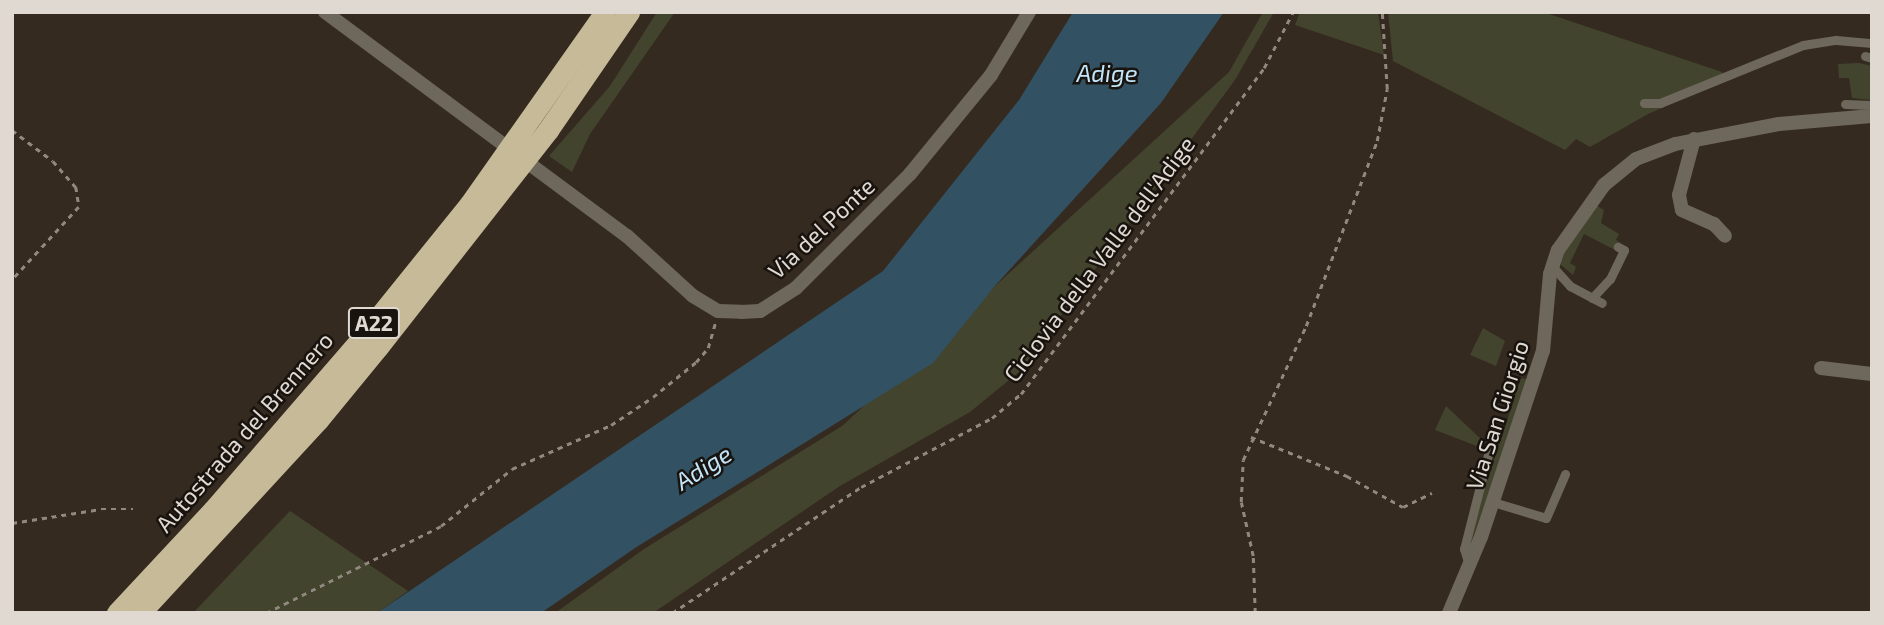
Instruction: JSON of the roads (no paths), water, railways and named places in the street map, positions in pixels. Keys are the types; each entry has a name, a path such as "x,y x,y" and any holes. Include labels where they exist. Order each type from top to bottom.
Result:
{"highway":[{"name":"Autostrada del Brennero","path":"117,613 213,510 360,340 469,205 606,12"},
{"name":"Autostrada del Brennero","path":"140,613 299,440 386,337 548,130 629,12"}],"street":[{"name":"Via del Ponte","path":"325,12 627,236 693,296 718,311 760,311 796,288 911,174 991,75 1028,12"},
{"name":"Via San Giorgio","path":"1449,613 1493,502 1543,351 1552,266 1572,227 1611,178 1636,159 1694,139 1779,124 1872,116"},
{"path":"1694,139 1679,195 1682,210 1714,224 1725,236"},
{"path":"1821,368 1872,374"}],"lane":[{"path":"1644,103 1672,99 1803,45 1836,40 1872,43"},
{"path":"1845,104 1872,105"},
{"path":"1592,299 1610,279 1624,250 1618,247"},
{"path":"1552,266 1570,286 1602,303"},
{"path":"1469,565 1464,549 1489,451"},
{"path":"1493,502 1546,518 1565,474"}],"water":[{"name":"Adige","path":"1073,12 1224,12 1161,103 994,287 933,363 635,548 541,613 377,613 883,271 1019,100"}]}
